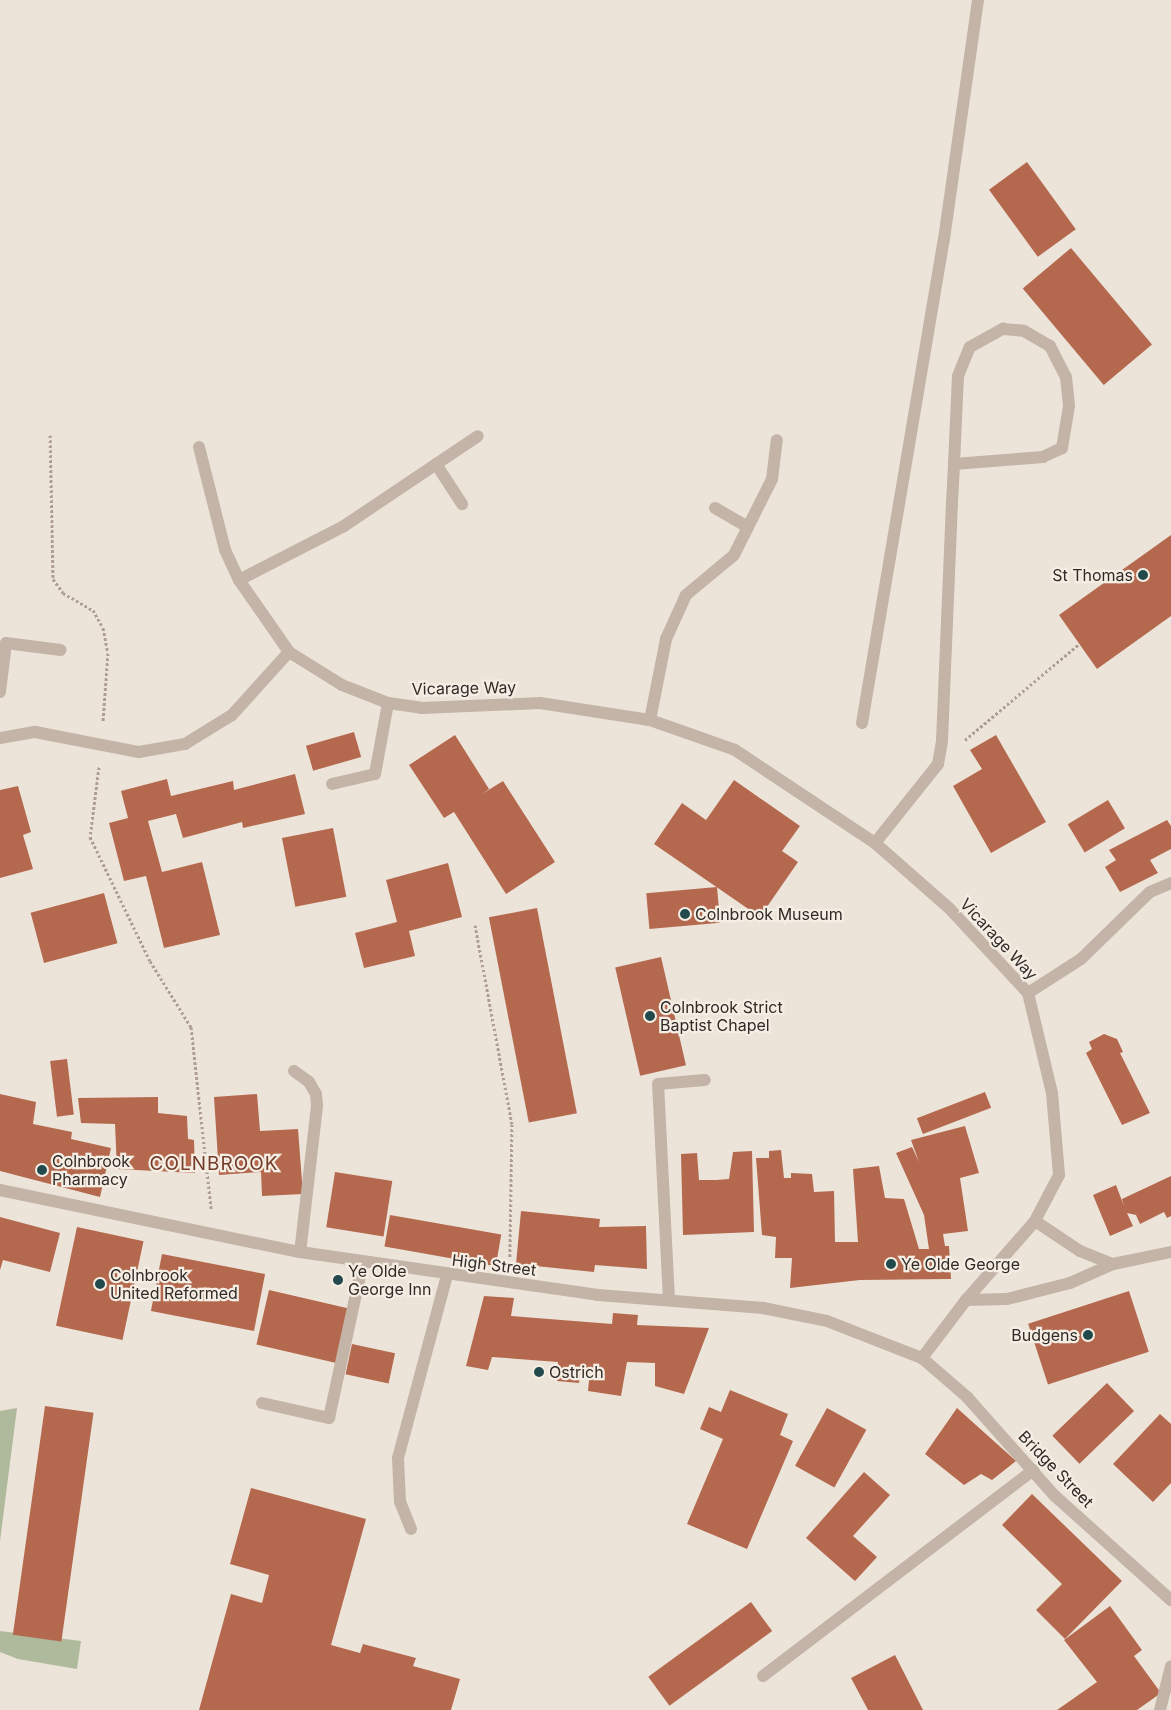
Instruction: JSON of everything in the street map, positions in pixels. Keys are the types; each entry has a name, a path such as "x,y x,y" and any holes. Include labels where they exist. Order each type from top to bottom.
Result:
{"street":[{"path":"862,723 944,239 978,0"},
{"path":"875,843 938,764 942,741 954,464 958,376 970,347 1003,329 1024,331 1050,346 1066,377 1069,406 1062,448 1043,457 954,464"},
{"path":"239,580 344,526 478,436"},
{"path":"650,720 666,639 686,595 734,555 772,480 777,440"},
{"name":"Vicarage Way","path":"199,447 225,550 239,580 289,652 342,685 388,702 422,708 540,702 650,720 735,750 875,843 949,908 1028,993 1052,1093 1059,1175 1035,1221 966,1300 922,1358"},
{"path":"436,464 462,504"},
{"path":"715,508 748,527"},
{"path":"0,692 6,643 61,650"},
{"path":"0,738 35,732 139,752 185,744 232,715 289,652"},
{"path":"332,784 375,774 388,702"},
{"path":"1028,993 1081,960 1150,892 1171,882"},
{"path":"294,1071 309,1082 316,1094 317,1106 300,1252"},
{"path":"670,1300 658,1084 705,1080"},
{"name":"High Street","path":"0,1190 300,1252 447,1275 512,1284 763,1308 827,1321 922,1358"},
{"path":"1035,1221 1080,1251 1113,1264"},
{"path":"966,1300 1007,1299 1070,1283 1113,1264 1171,1252"},
{"path":"262,1403 329,1418 363,1262"},
{"path":"411,1529 400,1502 398,1458 447,1275"},
{"name":"Bridge Street","path":"922,1358 967,1397 1055,1496 1171,1600"},
{"path":"763,1676 1032,1470"},
{"path":"1160,1710 1171,1666"}],"path":[{"path":"50,435 54,579 63,593 93,610 103,628 108,653 101,745 90,837 150,960 191,1027 214,1235"},
{"path":"938,764 1079,644"},
{"path":"475,925 512,1124 509,1240 512,1284"}],"green space":[{"path":"17,1408 0,1541 0,1411"},
{"path":"0,1631 81,1641 77,1669 18,1659 0,1652"}],"building":[{"path":"1027,162 1076,229 1038,257 989,190"},
{"path":"1071,248 1152,345 1104,385 1023,288"},
{"name":"St Thomas","path":"1171,535 1171,616 1097,669 1059,615"},
{"path":"354,732 361,757 313,771 306,746"},
{"path":"455,735 489,789 482,794 503,781 555,862 506,894 454,812 444,818 409,765"},
{"path":"996,735 1046,822 991,853 953,786 982,769 970,750"},
{"path":"295,774 305,814 243,828 242,822 183,838 176,814 148,821 162,872 202,862 220,935 164,948 146,876 124,881 109,823 128,818 121,791 167,779 171,796 233,781 234,790"},
{"path":"734,780 800,826 782,851 798,862 760,917 654,844 682,803 706,820"},
{"path":"18,786 31,832 23,835 33,869 0,878 0,790"},
{"path":"1108,800 1125,828 1085,852 1068,824"},
{"path":"1167,820 1171,826 1171,849 1150,860 1158,873 1120,892 1105,867 1116,860 1109,850"},
{"path":"333,828 346,897 295,907 282,838"},
{"path":"448,863 462,917 409,931 415,956 364,968 355,933 397,922 386,880"},
{"name":"Colnbrook Museum","path":"717,887 720,923 649,929 646,893"},
{"path":"104,893 117,943 44,963 31,913"},
{"path":"537,908 577,1113 529,1123 489,917"},
{"name":"Colnbrook Strict Baptist Chapel","path":"661,957 686,1065 640,1076 615,968"},
{"path":"1104,1034 1117,1039 1123,1052 1120,1053 1150,1113 1122,1125 1086,1053 1092,1049 1089,1042"},
{"path":"67,1059 74,1115 57,1117 50,1061"},
{"path":"985,1092 991,1108 923,1134 917,1118"},
{"path":"0,1094 36,1102 33,1124 72,1132 71,1139 111,1148 100,1197 0,1171"},
{"path":"257,1094 260,1131 298,1129 303,1194 262,1196 261,1172 219,1175 214,1097"},
{"path":"158,1097 158,1113 187,1116 188,1139 194,1140 195,1173 117,1169 115,1124 81,1123 78,1098"},
{"path":"965,1126 979,1173 960,1178 968,1231 943,1234 945,1246 949,1246 951,1279 860,1280 790,1288 792,1258 775,1258 776,1237 762,1235 756,1158 769,1158 769,1151 781,1150 784,1178 791,1178 791,1173 812,1174 814,1192 834,1191 835,1242 858,1242 853,1169 879,1166 885,1198 904,1199 919,1249 929,1249 924,1215 896,1153 912,1147 919,1162 911,1140"},
{"path":"752,1151 754,1232 683,1235 681,1154 697,1153 699,1180 716,1180 729,1179 733,1152"},
{"path":"335,1172 392,1181 384,1236 326,1227"},
{"path":"1171,1176 1171,1216 1167,1218 1164,1212 1140,1224 1136,1215 1127,1213 1133,1226 1110,1236 1093,1195 1116,1185 1124,1206 1122,1199"},
{"path":"521,1211 600,1219 599,1227 646,1226 647,1269 595,1265 594,1272 516,1264"},
{"path":"390,1215 501,1235 496,1266 384,1247"},
{"path":"0,1217 60,1233 50,1272 3,1260 0,1270"},
{"name":"Colnbrook United Reformed","path":"77,1227 144,1241 123,1340 56,1326"},
{"path":"162,1254 265,1274 254,1331 151,1311"},
{"path":"269,1290 350,1309 337,1363 256,1345"},
{"name":"Budgens","path":"1129,1291 1149,1352 1048,1385 1028,1324"},
{"path":"484,1296 514,1298 511,1316 612,1324 613,1313 638,1315 637,1325 709,1328 684,1394 655,1386 655,1363 627,1362 621,1396 588,1391 590,1370 581,1369 579,1383 557,1381 558,1362 492,1357 488,1370 466,1366"},
{"path":"352,1344 395,1353 389,1383 346,1374"},
{"path":"1107,1383 1134,1411 1079,1464 1052,1436"},
{"path":"730,1390 788,1414 780,1435 793,1441 747,1549 687,1524 723,1439 700,1429 709,1407 721,1412"},
{"path":"45,1406 94,1413 61,1642 13,1635"},
{"path":"827,1408 866,1430 834,1488 795,1466"},
{"path":"957,1408 1016,1461 992,1480 981,1474 964,1485 925,1454"},
{"path":"1160,1414 1171,1424 1171,1483 1153,1502 1113,1464"},
{"path":"864,1472 890,1495 853,1536 877,1557 855,1581 806,1538"},
{"path":"251,1488 366,1519 331,1645 360,1653 363,1644 416,1658 413,1666 460,1679 451,1710 199,1710 231,1594 262,1603 269,1575 230,1564"},
{"path":"1032,1494 1122,1581 1065,1639 1036,1610 1062,1584 1002,1525"},
{"path":"751,1602 772,1631 669,1706 648,1677"},
{"path":"1110,1606 1142,1650 1134,1656 1161,1693 1137,1710 1057,1710 1097,1682 1064,1640"},
{"path":"895,1655 923,1710 868,1710 851,1678"}],"place":[{"name":"St Thomas","path":"1143,575"},
{"name":"Colnbrook Museum","path":"685,914"},
{"name":"Colnbrook Strict Baptist Chapel","path":"650,1016"},
{"name":"Colnbrook Pharmacy","path":"42,1170"},
{"name":"Ye Olde George","path":"891,1264"},
{"name":"Ye Olde George Inn","path":"338,1280"},
{"name":"Colnbrook United Reformed","path":"100,1284"},
{"name":"Budgens","path":"1088,1335"},
{"name":"Ostrich","path":"539,1372"}],"district":[{"name":"COLNBROOK","path":"214,1164"}]}
